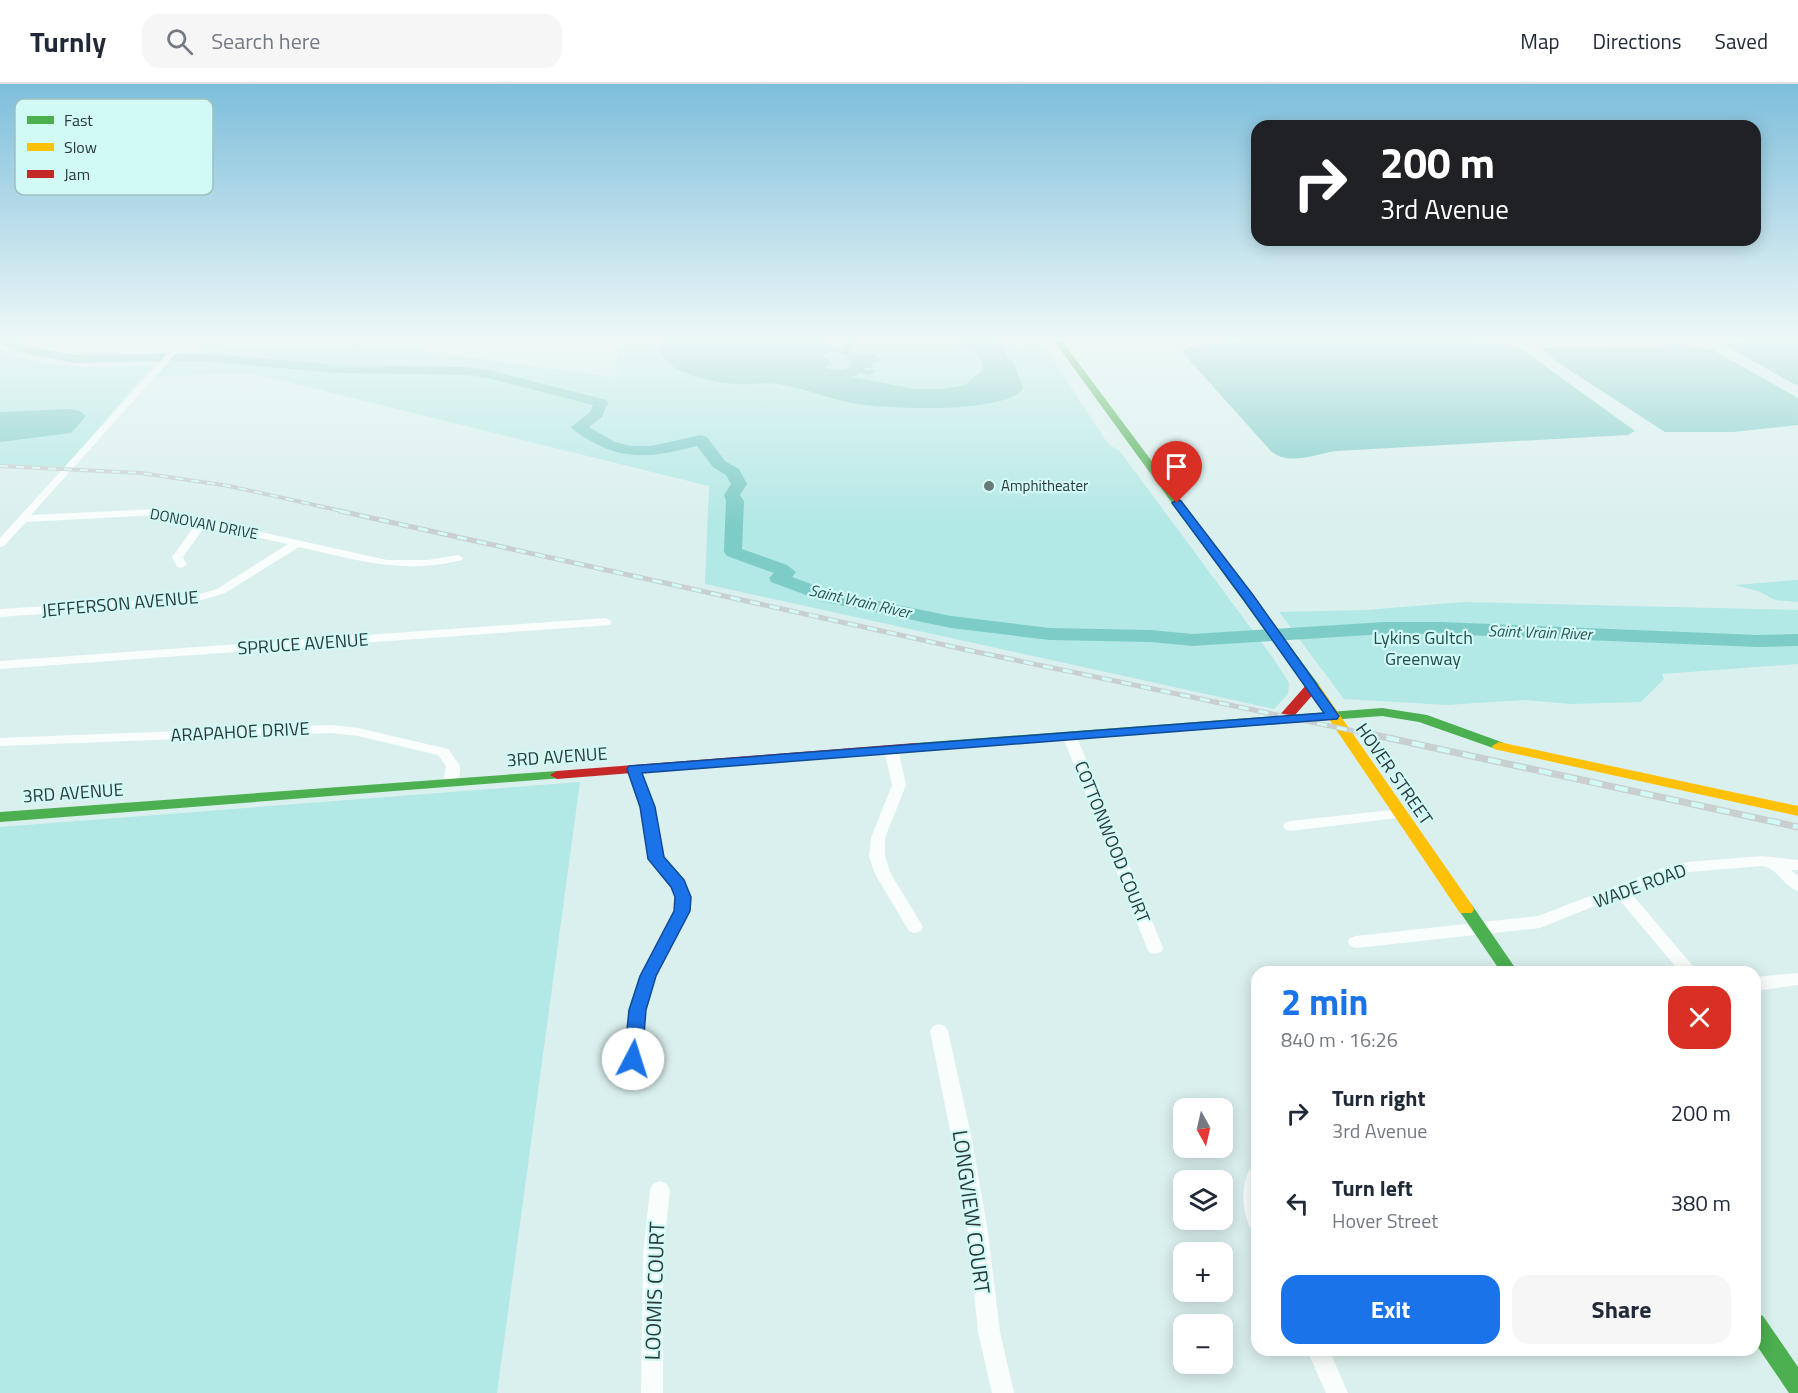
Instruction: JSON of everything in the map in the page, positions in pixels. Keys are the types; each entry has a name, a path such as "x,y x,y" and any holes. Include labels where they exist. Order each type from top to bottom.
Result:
{"street":[{"path":"0,544 128,402"},
{"name":"HOVER STREET","path":"1101,402 1294,660 1506,966"},
{"name":"DONOVAN DRIVE","path":"23,519 149,512 387,563 404,564 458,558"},
{"path":"182,566 177,557 202,522"},
{"name":"JEFFERSON AVENUE","path":"0,613 192,600 221,591 297,543"},
{"path":"335,562 347,554"},
{"name":"SPRUCE AVENUE","path":"0,665 606,622"},
{"path":"1283,720 1312,687"},
{"name":"3RD AVENUE","path":"0,817 1382,712 1413,716 1508,749 1798,811"},
{"name":"ARAPAHOE DRIVE","path":"0,742 98,740 279,729 345,730 442,752 451,760 454,768 450,783"},
{"name":"COTTONWOOD COURT","path":"1069,735 1155,948"},
{"path":"891,749 899,785 878,838 877,856 883,874 915,927"},
{"path":"633,1059 638,1010 648,976 682,911 683,897 678,884 656,859 647,807 634,769"},
{"path":"1290,826 1401,814"},
{"path":"1774,862 1798,885"},
{"name":"WADE ROAD","path":"1356,942 1509,926 1554,918 1681,869 1717,864 1774,862 1798,865"},
{"path":"1620,891 1685,966"},
{"path":"1761,983 1798,979"},
{"name":"LONGVIEW COURT","path":"939,1031 963,1146 978,1233 989,1332 1003,1393"},
{"name":"LOOMIS COURT","path":"652,1393 653,1255 660,1190"},
{"path":"1761,1333 1798,1386"},
{"path":"1320,1356 1337,1393"}],"green space":[{"path":"0,402 121,402 65,467 0,465"},
{"path":"369,402 1081,402 1106,441 1110,446 1119,450 1273,658 1289,683 1288,694 1274,709 705,584 709,486"},
{"path":"1798,580 1798,602 1775,600 1758,591 1734,585"},
{"name":"Lykins Gultch Greenway","path":"1464,602 1798,610 1798,664 1662,674 1664,679 1641,702 1571,704 1523,700 1447,705 1344,699 1279,612 1366,610"},
{"path":"580,782 497,1393 0,1393 0,827"}],"shaded area":[{"path":"848,402 994,402 945,408"},
{"path":"1227,402 1595,402 1635,431 1628,435 1336,451 1293,459 1277,455"},
{"path":"1619,402 1798,402 1798,425 1733,432 1665,432"},
{"path":"68,409 80,411 86,416 71,433 0,442 0,412"}],"waterway":[{"name":"Saint Vrain River","path":"597,402 601,403 597,414 579,427 605,442 631,451 651,451 701,440 719,464 733,472 739,484 732,495 735,501 733,552 787,572 778,578 825,596 951,622 1050,634 1151,636 1192,640 1385,628 1441,628 1758,641 1798,640"}],"railway":[{"path":"0,466 141,473 229,486 346,512"},
{"path":"340,511 972,651 1368,734"},
{"path":"1361,732 1798,827"}],"traffic: fast":[{"path":"1103,402 1314,688"},
{"path":"915,747 1382,712 1422,718 1499,746"},
{"path":"0,817 557,775"},
{"path":"1466,909 1506,966"},
{"path":"1761,1333 1798,1386"}],"traffic: slow":[{"path":"1314,688 1466,909"},
{"path":"1499,746 1798,811"}],"traffic: jam":[{"path":"1283,720 1312,687"},
{"path":"557,775 915,747"}],"place":[{"name":"Amphitheater","path":"989,486"}],"route":[{"path":"633,1059 638,1010 648,976 682,911 683,897 678,884 656,859 647,807 634,769 1333,716 1249,598 1177,503"}]}
